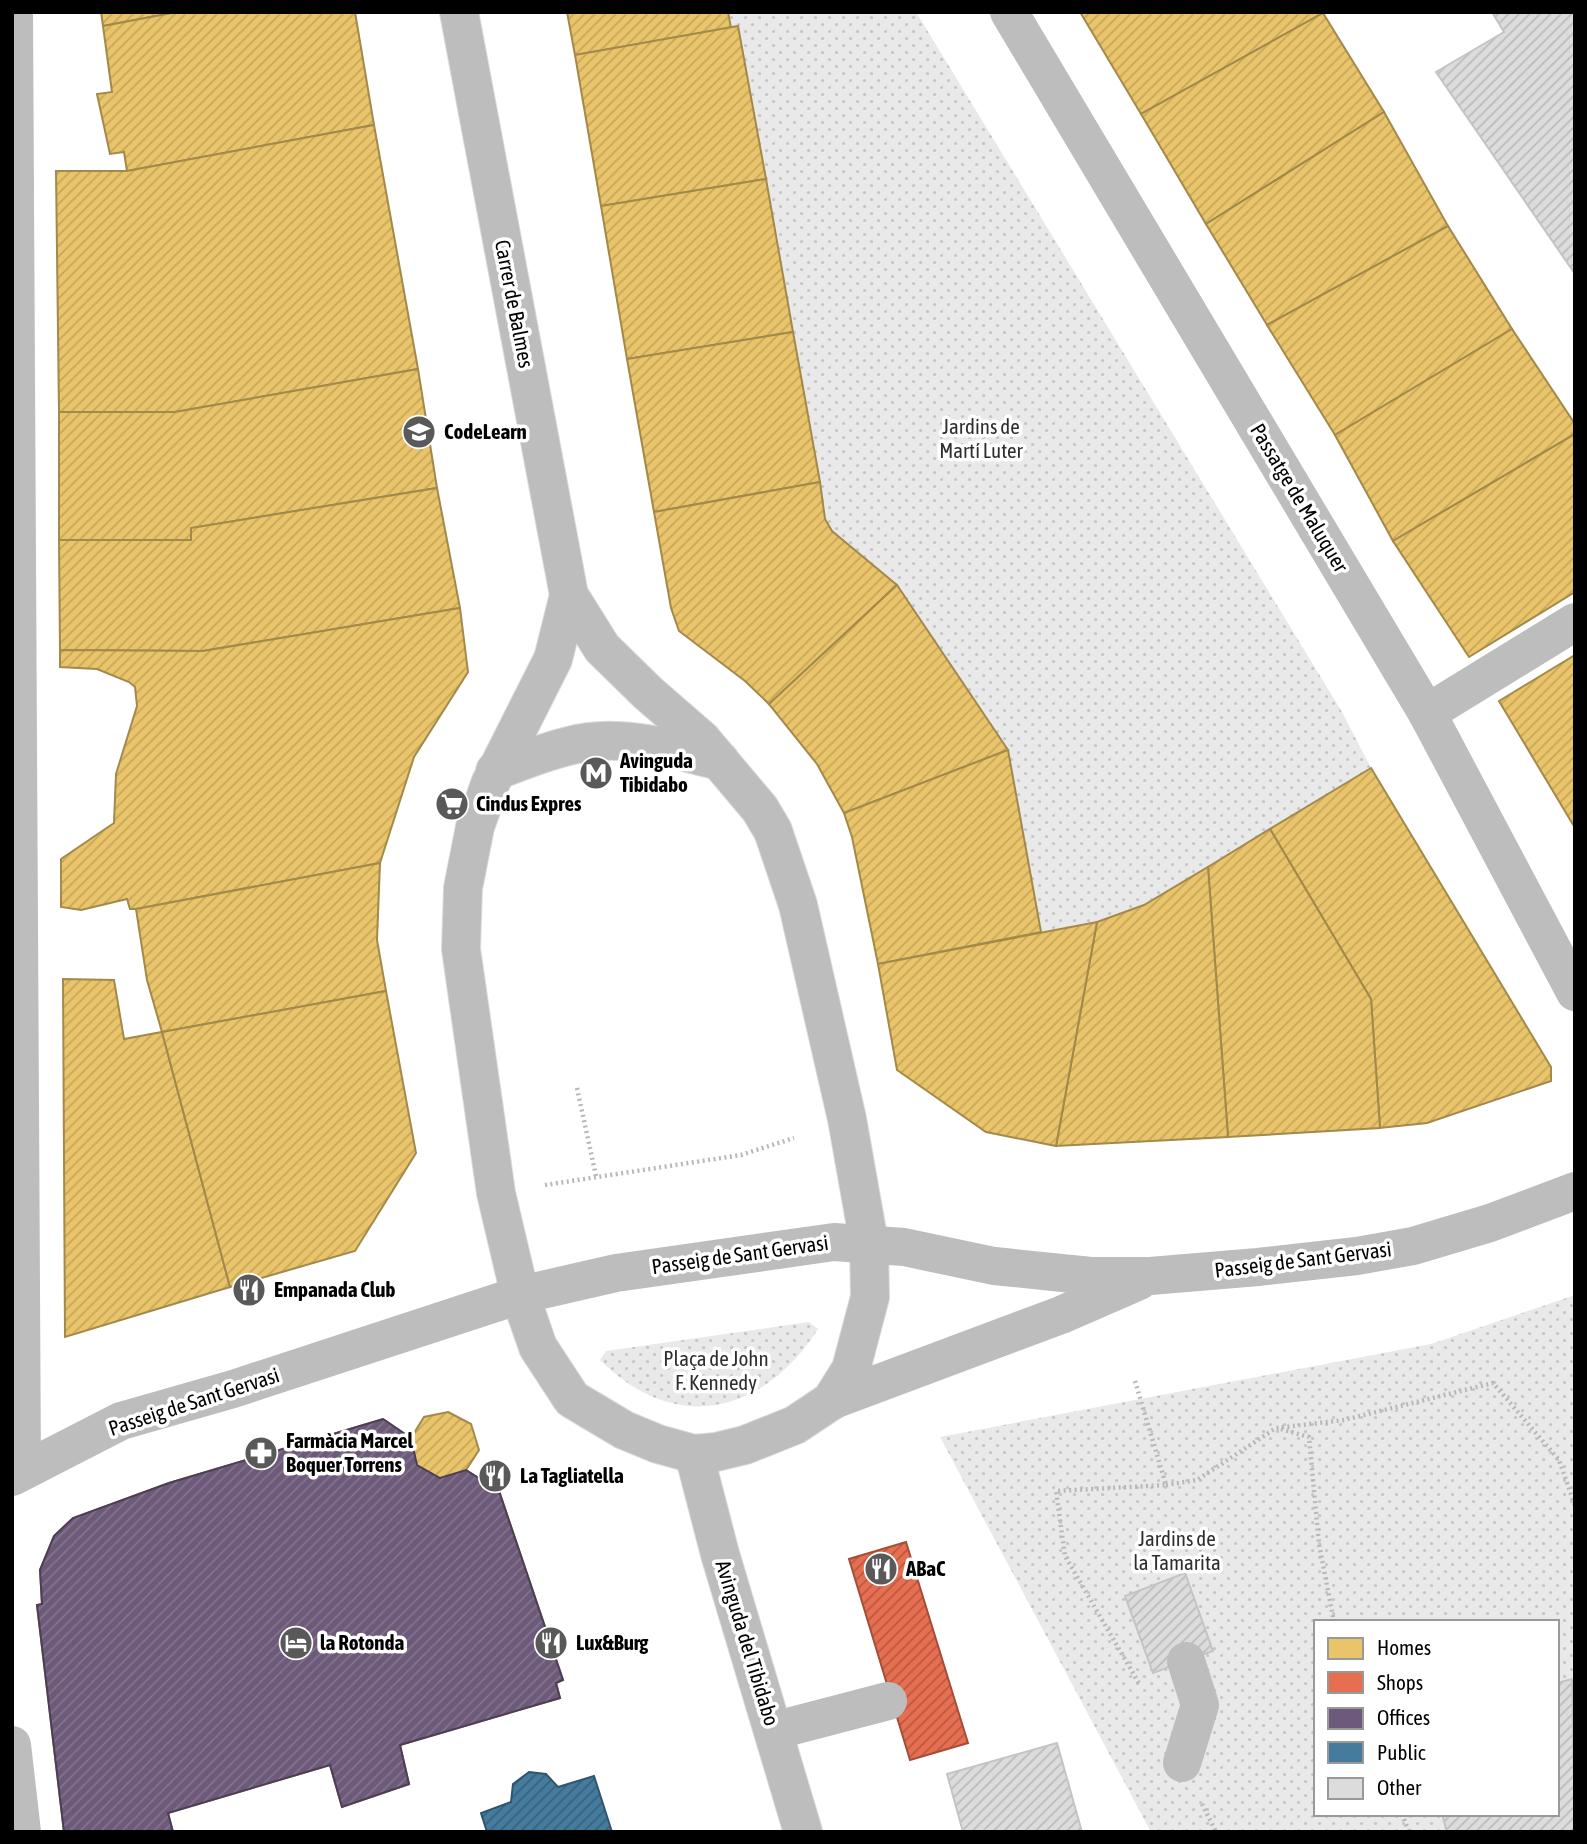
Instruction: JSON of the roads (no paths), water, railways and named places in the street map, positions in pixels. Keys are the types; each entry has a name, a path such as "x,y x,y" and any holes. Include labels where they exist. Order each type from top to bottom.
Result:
{"street":[{"path":"14,12 24,1370 17,1474"},
{"name":"Carrer de Balmes","path":"459,12 569,595"},
{"name":"Passatge de Maluquer","path":"1009,12 1427,713 1575,992"},
{"path":"569,595 602,648 701,739 760,809 773,831 798,905 847,1119 869,1243 870,1297 850,1368 831,1401"},
{"path":"569,595 553,659 534,702 495,771 473,839 463,888 461,949 496,1193 520,1295 538,1347 572,1399 624,1430 694,1454 745,1445 795,1425 831,1401 1061,1315 1150,1276"},
{"path":"1427,713 1575,622"},
{"path":"495,771 538,754 588,742 621,741 720,761"},
{"name":"Passeig de Sant Gervasi","path":"17,1474 121,1421 233,1389 520,1295 616,1273 801,1245 869,1243 904,1247 993,1266 1091,1276 1150,1276 1357,1256 1413,1246 1490,1223 1575,1191"},
{"name":"Avinguda del Tibidabo","path":"694,1454 803,1832"},
{"path":"1182,1763 1200,1705 1186,1661"},
{"path":"773,1731 888,1701"},
{"path":"12,1745 22,1832"}],"place":[{"name":"CodeLearn","path":"419,432"},
{"name":"Avinguda Tibidabo","path":"596,773"},
{"name":"Cindus Expres","path":"452,804"},
{"name":"Empanada Club","path":"249,1290"},
{"name":"Farmàcia Marcel Boquer Torrens","path":"261,1453"},
{"name":"La Tagliatella","path":"495,1476"},
{"name":"ABaC","path":"881,1569"},
{"name":"la Rotonda","path":"296,1643"},
{"name":"Lux&Burg","path":"551,1643"}],"park label":[{"name":"Jardins de Martí Luter","path":"981,439"},
{"name":"Plaça de John F. Kennedy","path":"716,1371"},
{"name":"Jardins de la Tamarita","path":"1177,1551"}]}
